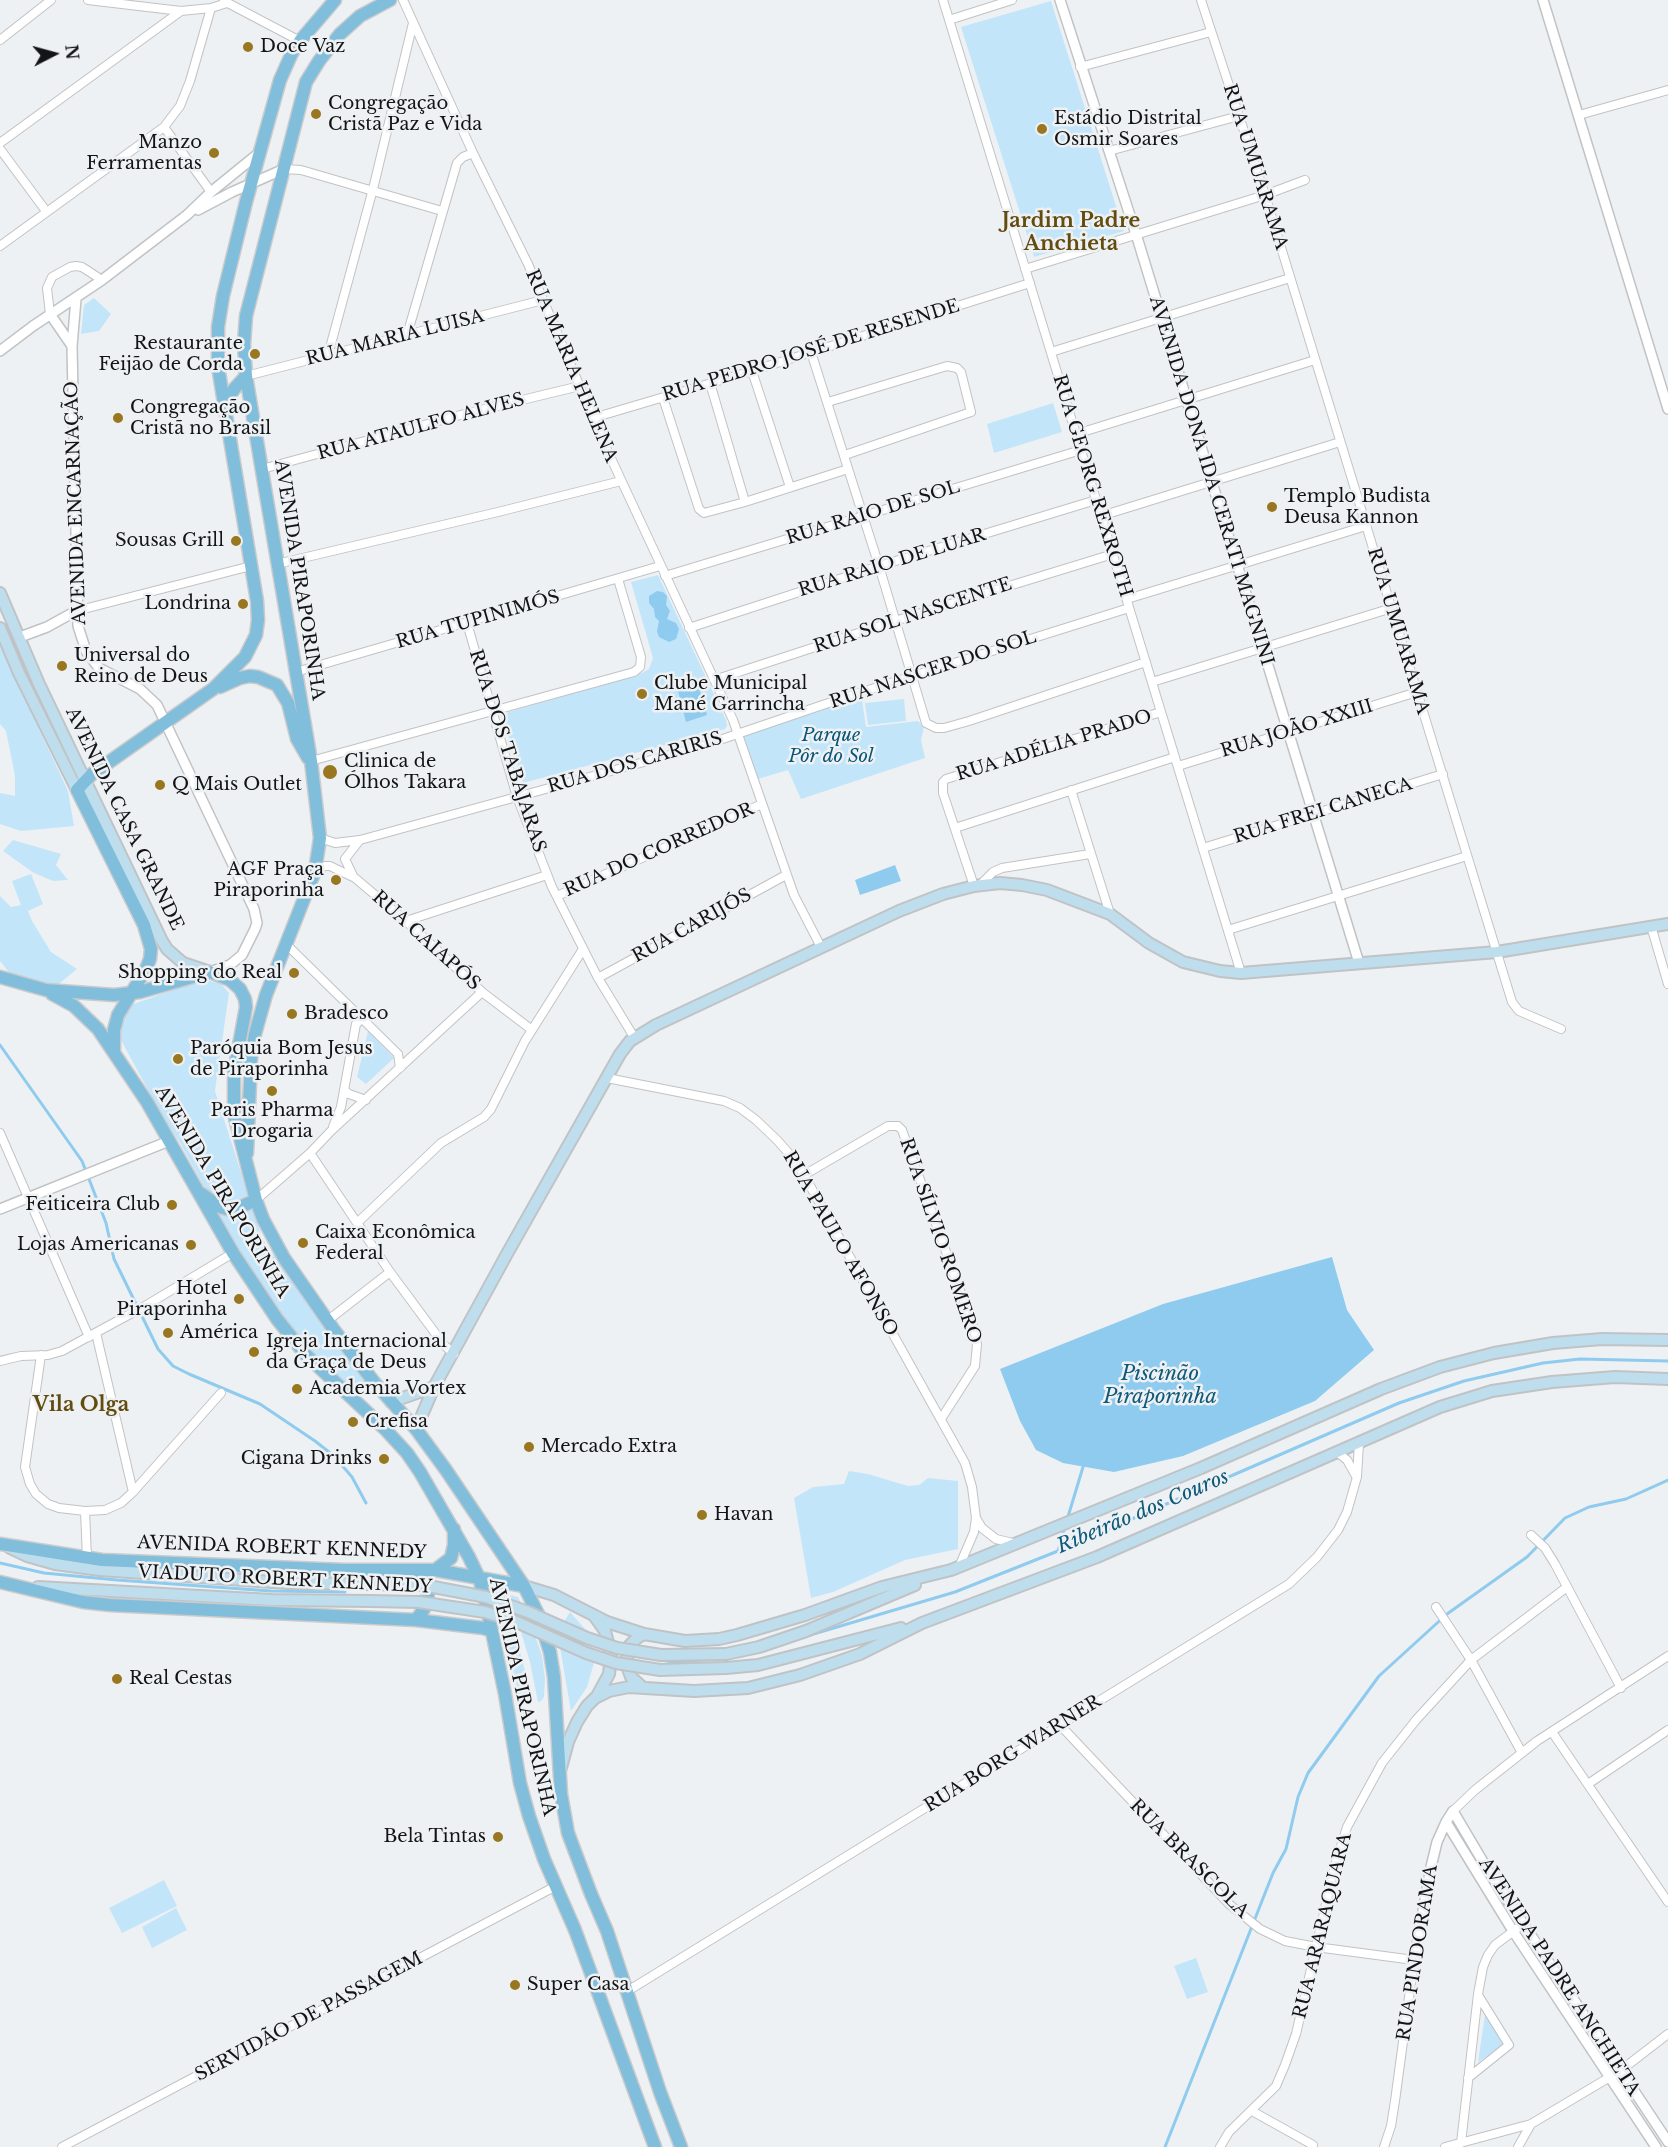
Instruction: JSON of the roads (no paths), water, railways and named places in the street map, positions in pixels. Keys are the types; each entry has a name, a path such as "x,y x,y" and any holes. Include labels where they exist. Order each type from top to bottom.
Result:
{"main road":[{"path":"81,785 213,689 245,657 256,634 258,612 218,366 218,327 223,296 280,80 300,41 335,0"},
{"name":"AVENIDA PIRAPORINHA","path":"246,1163 252,1047 259,1015 315,872 320,838 311,761 246,376 244,344 246,316 303,92 310,74 340,34 370,10 390,0"},
{"path":"224,404 246,376"},
{"name":"AVENIDA CASA GRANDE","path":"0,593 149,938 150,959 132,993"},
{"name":"AVENIDA CASA GRANDE","path":"0,628 19,673 167,949 183,963 210,972"},
{"path":"213,689 250,676 277,685 288,703 297,739 311,761"},
{"path":"416,1429 434,1387 625,1046 634,1037 656,1024 910,906 977,885 1022,885 1047,890 1110,914 1149,943 1183,962 1220,971 1241,972 1497,952 1668,924"},
{"path":"0,977 46,990 97,995 132,993 210,972"},
{"name":"AVENIDA PIRAPORINHA","path":"210,972 236,984 245,999 244,1021 236,1054 234,1114 263,1219 278,1248 327,1321 391,1402 416,1429 524,1586 538,1614 550,1652 556,1694 563,1810 568,1833 607,1931 681,2147"},
{"name":"AVENIDA PIRAPORINHA","path":"46,990 86,1015 114,1051 147,1102 233,1253 277,1319 305,1354 407,1452 454,1528 479,1578 505,1694 520,1783 529,1816 575,1930 655,2147"},
{"path":"114,1051 116,1022 132,993"},
{"path":"198,1191 220,1207 227,1209 240,1207 256,1200"},
{"path":"940,1574 1201,1468 1381,1389 1460,1361 1553,1343 1602,1339 1668,1340"},
{"path":"595,1698 616,1689 642,1687 715,1690 748,1688 824,1668 860,1654 922,1623 1097,1557 1440,1407 1492,1392 1552,1382 1615,1377 1668,1379"},
{"path":"391,1402 434,1387"},
{"path":"435,1570 451,1558 454,1528"},
{"name":"AVENIDA ROBERT KENNEDY","path":"2,1545 87,1558 163,1563 344,1570 435,1570 524,1586 561,1598 615,1625 645,1634 685,1641 719,1639 737,1635 805,1615 882,1587 940,1574"},
{"name":"VIADUTO ROBERT KENNEDY","path":"2,1545 27,1556 55,1564 135,1573 287,1583 413,1584 439,1587 501,1601 604,1645 668,1656 744,1651 806,1631 940,1574"},
{"path":"416,1620 424,1609 428,1594 420,1570"},
{"path":"0,1582 83,1602 110,1605 416,1620 492,1631"},
{"name":"VIADUTO ROBERT KENNEDY","path":"15,1585 272,1600 407,1601 470,1608 512,1620 603,1659 660,1670 758,1665 922,1623"},
{"path":"560,1774 568,1742 577,1722 609,1674 611,1654 605,1631 593,1614"},
{"path":"642,1687 629,1674 627,1656 634,1640 645,1634"}],"street":[{"path":"0,40 51,0"},
{"path":"88,0 182,11 211,8 224,1 300,41"},
{"name":"RUA MARIA HELENA","path":"403,0 543,300 592,417 737,732 786,875 802,913 821,947"},
{"name":"RUA GEORG REXROTH","path":"943,0 1241,972"},
{"path":"949,20 1012,0"},
{"name":"AVENIDA DONA IDA CERATI MAGNINI","path":"1060,0 1136,234 1359,963"},
{"name":"RUA UMUARAMA","path":"1201,0 1265,195 1515,1007 1561,1029"},
{"path":"1544,0 1668,409"},
{"path":"0,246 164,127 180,106 190,81 211,8"},
{"path":"0,143 182,11"},
{"path":"327,355 373,189 413,23"},
{"path":"1080,67 1211,32"},
{"path":"1579,115 1668,90"},
{"path":"1109,150 1239,116"},
{"path":"164,127 211,192"},
{"path":"0,148 46,211"},
{"path":"0,351 50,314 102,280 188,215 211,192 259,153"},
{"path":"407,335 457,163 463,157 473,153"},
{"path":"188,215 284,169 301,170 373,189 442,211"},
{"path":"1025,269 1265,195 1305,180"},
{"path":"72,346 50,314 47,288 52,277 76,266 82,267 102,280"},
{"path":"1051,352 1290,278"},
{"name":"RUA PEDRO JOSÉ DE RESENDE","path":"592,417 752,371 1030,284"},
{"name":"AVENIDA ENCARNAÇÃO","path":"76,298 72,346 76,611 81,638 95,665 105,673 147,695 157,705 252,904 256,918 253,935 242,955 230,965 210,972"},
{"name":"RUA MARIA LUISA","path":"246,376 543,300"},
{"path":"811,352 926,723 936,728 944,728 1146,662"},
{"path":"1076,434 1316,360"},
{"path":"828,402 946,366 957,368 961,372 971,412 844,455"},
{"path":"752,371 790,487"},
{"path":"710,383 745,502"},
{"name":"RUA ATAULFO ALVES","path":"262,469 464,414 580,386"},
{"path":"663,398 699,509 708,513 848,469"},
{"path":"1101,516 1340,442"},
{"name":"RUA RAIO DE SOL","path":"664,576 1081,450"},
{"path":"277,564 621,481"},
{"name":"RUA RAIO DE LUAR","path":"689,628 879,566 1096,500"},
{"name":"RUA NASCER DO SOL","path":"737,732 1128,604 1237,565 1366,526"},
{"name":"RUA SOL NASCENTE","path":"714,680 1113,554"},
{"path":"20,637 47,627 76,611 251,566"},
{"name":"RUA TUPINIMÓS","path":"296,672 660,566"},
{"path":"311,761 634,672 642,663 641,657 618,579"},
{"path":"1152,682 1392,608"},
{"name":"RUA DOS TABAJARAS","path":"467,623 518,796 547,875 598,978 634,1037"},
{"name":"RUA JOÃO XXIII","path":"955,828 1071,790 1288,732 1417,692"},
{"name":"RUA ADÉLIA PRADO","path":"955,828 943,793 943,782 946,779 1161,712"},
{"name":"RUA DOS CARIRIS","path":"320,838 335,843 360,840 702,746 737,732"},
{"name":"RUA FREI CANECA","path":"1203,848 1443,774"},
{"path":"1071,790 1110,914"},
{"name":"RUA DO CORREDOR","path":"557,896 762,804"},
{"path":"955,828 977,885 1002,868 1090,854"},
{"path":"355,878 345,859 360,840"},
{"path":"1228,930 1467,856"},
{"name":"RUA CAIAPÓS","path":"315,872 325,866 330,866 355,878 406,921 482,992 532,1030"},
{"path":"406,921 547,875"},
{"name":"RUA CARIJÓS","path":"598,978 786,875"},
{"path":"1651,926 1668,984"},
{"path":"286,944 398,1054 400,1068"},
{"path":"357,1223 441,1143 484,1117 491,1109 532,1030 583,949"},
{"path":"256,1200 310,1153 482,992"},
{"path":"332,1130 345,1090 356,1024 363,1018"},
{"path":"398,1054 413,1055"},
{"name":"RUA PAULO AFONSO","path":"607,1078 707,1096 740,1108 777,1140 804,1175 941,1419 968,1472 976,1518 972,1539 959,1567"},
{"path":"345,1090 349,1094 366,1100"},
{"name":"RUA SÍLVIO ROMERO","path":"804,1175 888,1126 898,1126 902,1130 974,1329 977,1344 975,1366 941,1419"},
{"path":"0,1133 92,1335 133,1492"},
{"path":"0,1209 169,1140"},
{"path":"310,1153 390,1272 444,1345 454,1354"},
{"path":"0,1361 62,1351 145,1306 233,1253"},
{"path":"327,1321 390,1272"},
{"path":"41,1355 25,1458 26,1473 36,1494 48,1504 59,1508 85,1511 114,1507 133,1492 221,1393"},
{"name":"RUA BORG WARNER","path":"626,1992 1279,1590 1317,1557 1338,1530 1347,1512 1357,1477 1359,1443"},
{"path":"1338,1452 1347,1460 1357,1477"},
{"path":"85,1511 87,1558"},
{"path":"976,1518 982,1528 996,1539 1015,1543"},
{"path":"1533,1537 1545,1548 1621,1688"},
{"name":"RUA ARARAQUARA","path":"1220,2147 1229,2132 1276,2086 1285,2065 1296,2034 1335,1865 1347,1827 1374,1775 1416,1720 1471,1660 1567,1587"},
{"path":"1438,1609 1471,1660 1522,1753"},
{"name":"RUA PINDORAMA","path":"1384,2147 1395,2101 1414,1960 1431,1867 1437,1842 1446,1822 1453,1811 1475,1790 1522,1753 1667,1659"},
{"name":"RUA BRASCOLA","path":"1059,1725 1229,1904 1260,1929 1285,1941 1414,1960"},
{"path":"1588,1784 1668,1730"},
{"path":"1552,1732 1668,1902"},
{"name":"AVENIDA PADRE ANCHIETA","path":"1453,1811 1489,1872 1668,2142"},
{"name":"AVENIDA PADRE ANCHIETA","path":"1446,1822 1513,1931 1656,2147"},
{"name":"SERVIDÃO DE PASSAGEM","path":"62,2147 556,1886"},
{"path":"1461,2143 1483,1967 1495,1945 1523,1924"},
{"path":"1468,2078 1509,2045 1478,1994"},
{"path":"1445,2147 1531,2124 1620,2071 1668,2034"},
{"path":"1252,2111 1313,2145"},
{"path":"1518,2147 1531,2124"}],"water":[{"path":"657,591 667,596 666,605 670,611 667,619 676,623 679,629 676,639 669,642 659,637 657,631 659,621 649,603 649,596"},
{"path":"697,681 707,715 686,722 677,687"},
{"path":"895,865 901,881 860,895 855,880"},
{"name":"Piscinão Piraporinha","path":"1332,1257 1347,1310 1374,1350 1315,1401 1183,1456 1114,1472 1063,1463 1036,1450 1020,1421 1000,1369 1163,1304"}],"waterway":[{"name":"Ribeirão dos Couros","path":"0,1045 82,1161 106,1223 114,1259 158,1349 173,1366 260,1404 315,1441 334,1456 352,1477 366,1503"},
{"name":"Ribeirão dos Couros","path":"800,1638 955,1592 1058,1551 1399,1403 1464,1381 1543,1363 1580,1359 1668,1361"},
{"path":"1067,1520 1083,1467"},
{"path":"1165,2147 1273,1873 1286,1849 1298,1797 1308,1773 1379,1676 1447,1614 1527,1557 1565,1518 1589,1507 1626,1499 1668,1480"},
{"path":"1058,1551 1065,1527"},
{"path":"0,1563 44,1573 117,1580 271,1591 345,1592"},
{"name":"Ribeirão dos Couros","path":"630,1655 673,1662 718,1659"}],"place":[{"name":"Doce Vaz","path":"248,47"},
{"name":"Congregação Cristã Paz e Vida","path":"316,114"},
{"name":"Estádio Distrital Osmir Soares","path":"1042,129"},
{"name":"Manzo Ferramentas","path":"214,153"},
{"name":"Restaurante Feijão de Corda","path":"255,354"},
{"name":"Congregação Cristã no Brasil","path":"118,418"},
{"name":"Templo Budista Deusa Kannon","path":"1272,507"},
{"name":"Sousas Grill","path":"236,541"},
{"name":"Londrina","path":"243,604"},
{"name":"Universal do Reino de Deus","path":"62,666"},
{"name":"Clube Municipal Mané Garrincha","path":"642,694"},
{"name":"Clinica de Ólhos Takara","path":"330,772"},
{"name":"Q Mais Outlet","path":"160,785"},
{"name":"AGF Praça Piraporinha","path":"336,880"},
{"name":"Shopping do Real","path":"294,973"},
{"name":"Bradesco","path":"292,1014"},
{"name":"Paróquia Bom Jesus de Piraporinha","path":"178,1059"},
{"name":"Paris Pharma Drogaria","path":"272,1091"},
{"name":"Feiticeira Club","path":"172,1205"},
{"name":"Caixa Econômica Federal","path":"303,1243"},
{"name":"Lojas Americanas","path":"191,1245"},
{"name":"Hotel Piraporinha","path":"239,1299"},
{"name":"América","path":"168,1333"},
{"name":"Igreja Internacional da Graça de Deus","path":"254,1352"},
{"name":"Academia Vortex","path":"297,1389"},
{"name":"Crefisa","path":"353,1422"},
{"name":"Mercado Extra","path":"529,1447"},
{"name":"Cigana Drinks","path":"384,1459"},
{"name":"Havan","path":"702,1515"},
{"name":"Real Cestas","path":"117,1679"},
{"name":"Bela Tintas","path":"498,1837"},
{"name":"Super Casa","path":"515,1985"}],"district":[{"name":"Jardim Padre Anchieta","path":"1071,232"},
{"name":"Vila Olga","path":"81,1405"}],"park label":[{"name":"Parque Pôr do Sol","path":"831,746"}]}
